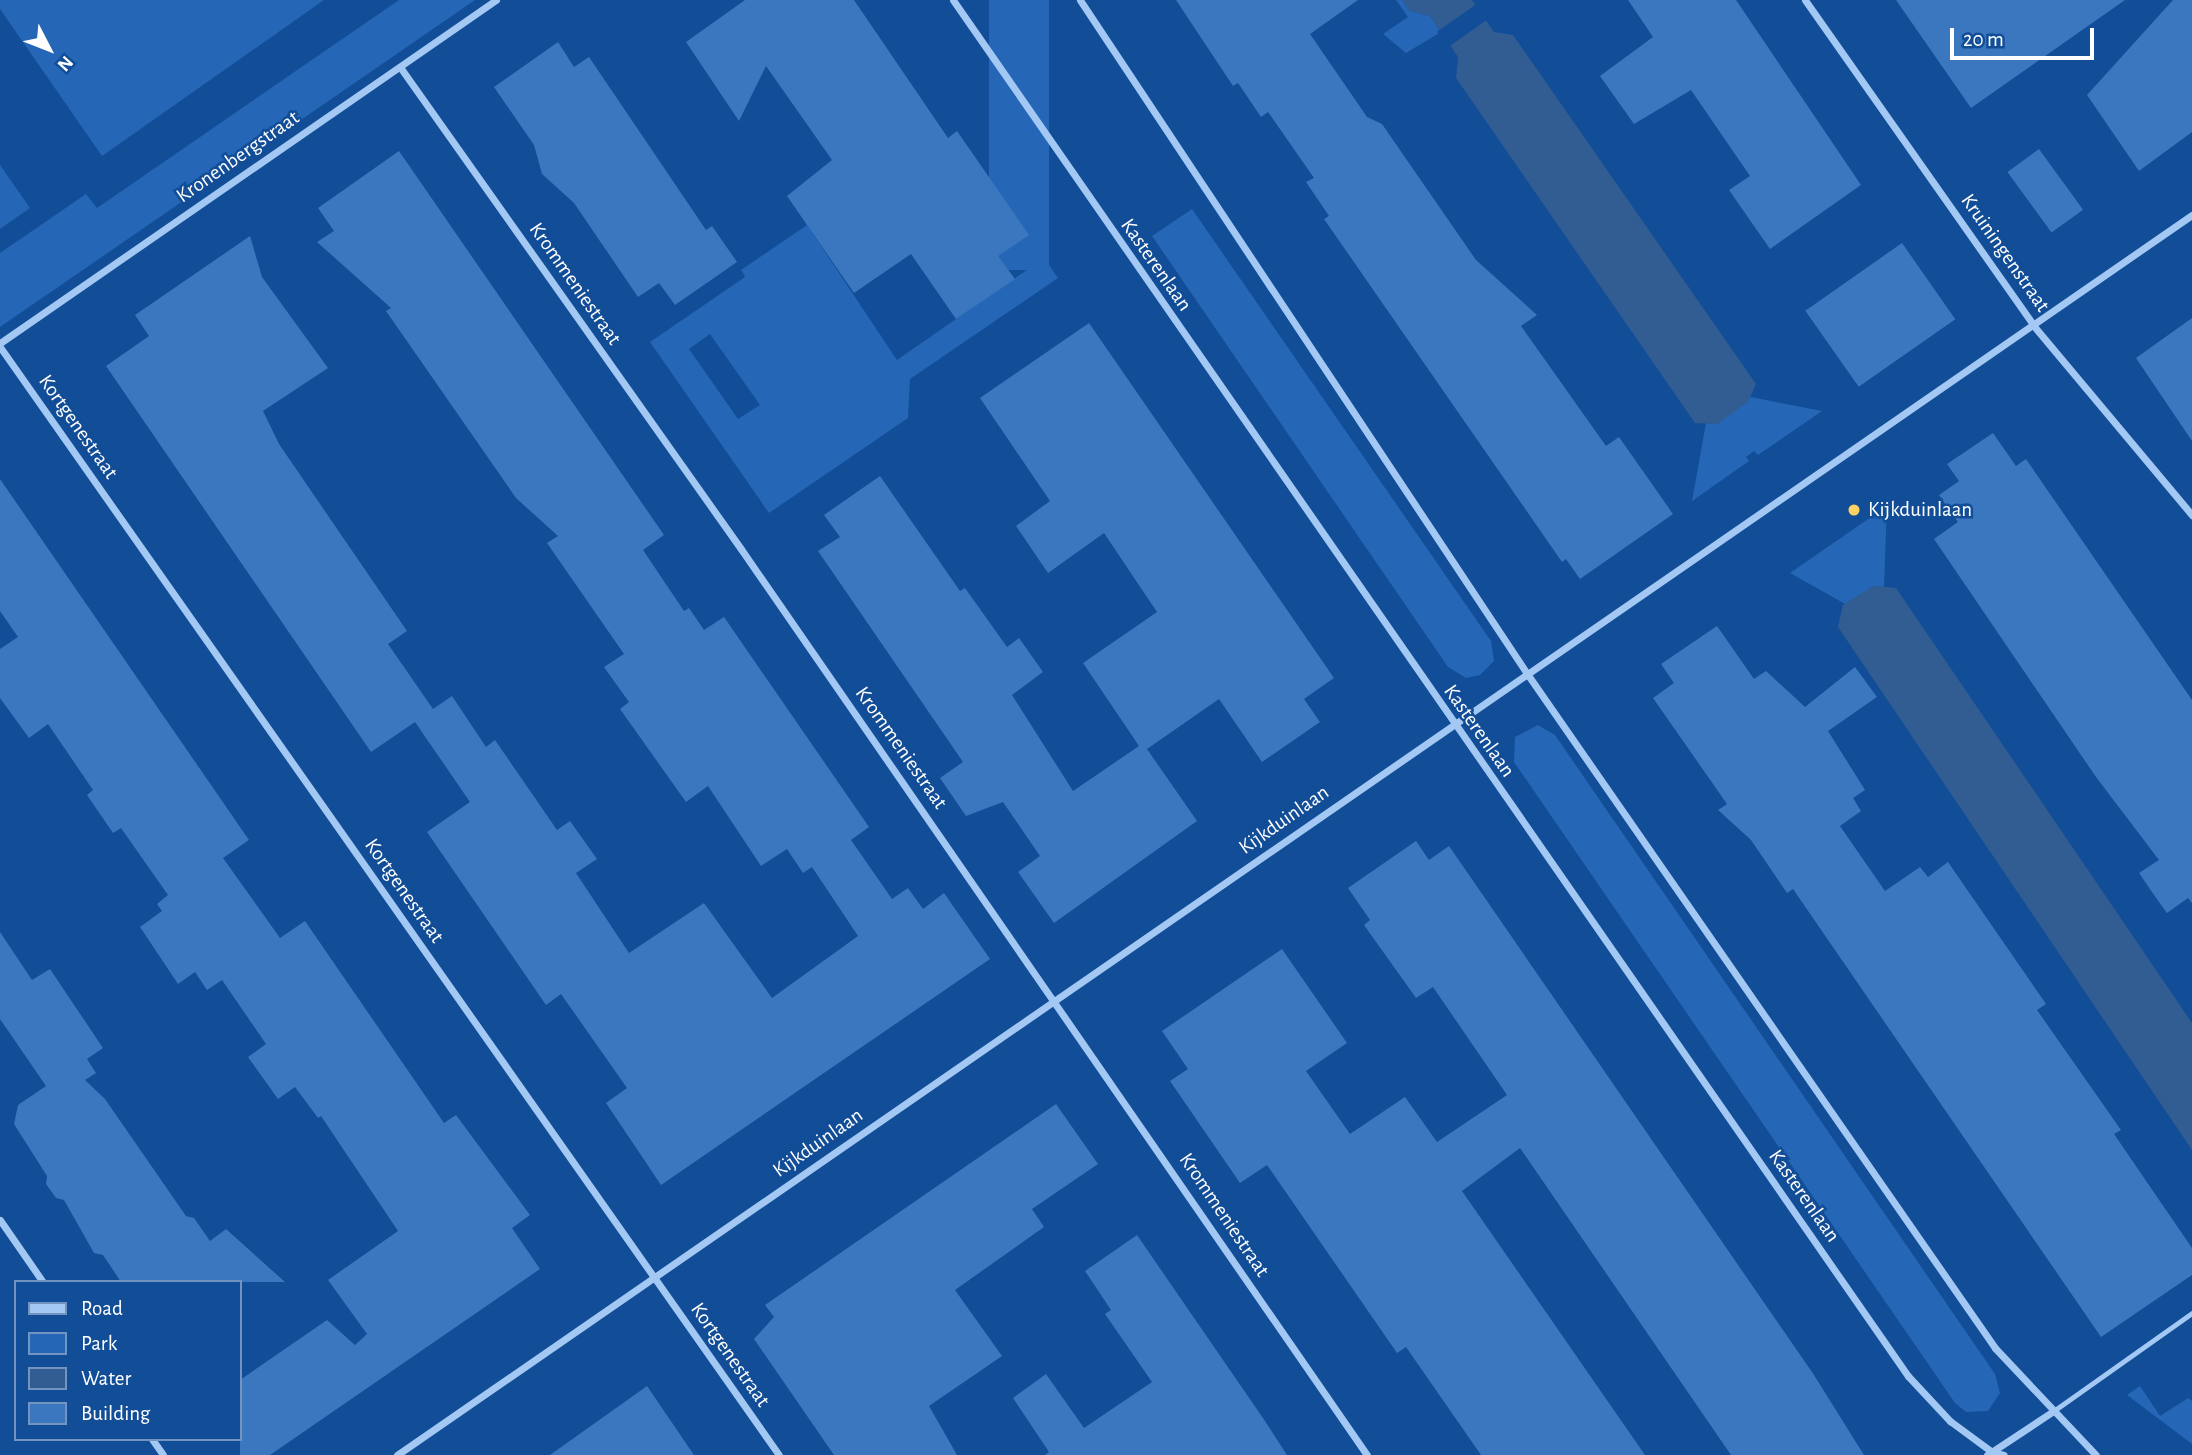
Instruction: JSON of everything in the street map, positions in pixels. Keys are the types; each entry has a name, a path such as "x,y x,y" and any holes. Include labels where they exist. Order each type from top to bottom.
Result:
{"street":[{"name":"Kronenbergstraat","path":"0,345 496,0"},
{"name":"Kasterenlaan","path":"953,0 1908,1376 1950,1421 1989,1453 2004,1455"},
{"path":"1080,0 1528,675 1995,1348 2052,1412 2096,1455"},
{"name":"Kruiningenstraat","path":"1805,0 2033,325 2192,515"},
{"name":"Krommeniestraat","path":"400,67 1055,1000 1367,1455"},
{"name":"Kijkduinlaan","path":"397,1455 2192,215"},
{"name":"Kortgenestraat","path":"0,345 779,1455"},
{"path":"0,1220 42,1280"},
{"path":"1989,1453 2052,1412"}],"lane":[{"path":"2052,1412 2192,1314"}],"green space":[{"path":"0,0 324,0 102,156 0,9"},
{"path":"399,0 475,0 0,327 0,253 86,194 97,208"},
{"path":"989,0 1049,0 1049,270 989,270"},
{"path":"1396,0 1402,0 1410,11 1430,16 1441,32 1406,53 1383,34 1408,17"},
{"path":"0,165 30,208 0,229"},
{"path":"1192,209 1491,641 1494,661 1480,675 1466,678 1448,667 1152,236"},
{"path":"807,225 897,360 1044,258 1058,278 910,379 908,418 769,513 650,342 745,277 741,270","holes":["710,334 760,405 738,419 689,349"]},
{"path":"1750,397 1822,411 1758,455 1754,451 1746,457 1749,461 1692,501 1706,423 1717,424"},
{"path":"1887,506 1884,587 1873,586 1847,605 1790,573"},
{"path":"1538,725 1555,735 1995,1374 2000,1393 1988,1411 1966,1412 1955,1403 1514,762 1515,737"},
{"path":"2140,1386 2160,1416 2188,1398 2192,1401 2192,1444 2127,1395"}],"water":[{"path":"1402,0 1472,0 1494,32 1513,35 1756,384 1748,402 1717,424 1695,423 1456,78 1458,57 1440,30 1430,16 1410,11"},
{"path":"1873,586 1896,588 2192,1023 2192,1150 1838,627 1843,605"}],"pier":[{"path":"1478,3 1489,19 1448,47 1437,32"}],"building":[{"path":"745,0 854,0 948,138 957,131 1029,235 998,256 1015,279 956,319 911,254 854,293 787,196 832,160 766,66 739,121 686,42"},
{"path":"1176,0 1358,0 1310,34 1367,117 1382,124 1476,260 1537,315 1521,326 1606,446 1619,437 1673,514 1580,579 1566,559 1562,562 1324,219 1329,216 1306,182 1314,178 1268,112 1261,117 1238,83 1233,86"},
{"path":"1628,0 1736,0 1861,185 1770,249 1729,190 1750,176 1691,90 1634,124 1600,76 1653,37"},
{"path":"1896,0 2125,0 1971,108"},
{"path":"2173,0 2192,0 2192,132 2139,171 2087,95"},
{"path":"558,42 574,67 589,57 706,230 712,226 737,262 675,305 659,283 638,297 574,203 542,174 534,145 494,87"},
{"path":"2039,149 2083,210 2052,233 2007,172"},
{"path":"399,151 664,535 643,550 684,611 689,608 704,630 724,617 869,827 851,840 892,899 908,888 923,909 944,893 990,959 661,1185 606,1103 627,1088 561,994 546,1005 427,832 470,802 415,722 371,752 106,366 149,336 135,315 250,236 262,277 328,368 263,411 279,444 407,631 388,644 433,709 452,696 486,747 495,740 557,830 570,821 597,859 576,873 629,953 704,903 772,998 858,936 812,867 803,873 787,849 761,866 708,786 686,802 620,709 629,702 604,667 624,654 547,543 558,536 516,498 386,311 391,308 317,242 334,231 318,208"},
{"path":"1902,243 1955,319 1859,387 1805,311"},
{"path":"2192,318 2192,441 2136,358"},
{"path":"1089,323 1334,678 1304,699 1320,722 1262,762 1219,699 1147,749 1197,821 1054,923 1018,872 1040,856 1003,802 966,816 940,778 963,762 818,551 840,537 824,515 880,476 960,591 965,588 1007,647 1019,638 1043,672 1012,695 1073,791 1139,746 1083,663 1157,612 1104,533 1048,573 1016,526 1050,501 980,398"},
{"path":"1993,433 2016,466 2026,459 2192,700 2192,903 2188,898 2167,913 2139,873 2159,860 2096,777 1934,539 1958,522 1939,495 1959,481 1947,464"},
{"path":"0,479 249,840 223,858 280,938 305,921 444,1123 456,1115 530,1215 512,1228 540,1269 270,1455 240,1455 242,1379 327,1320 355,1345 367,1334 328,1280 398,1231 321,1116 318,1118 295,1087 278,1099 248,1057 266,1044 222,980 207,990 195,972 178,984 140,927 162,911 157,904 168,895 121,828 113,833 87,795 93,790 48,724 29,738 0,698 0,649 18,637 0,611"},
{"path":"1717,626 1754,679 1766,671 1805,707 1855,667 1877,697 1828,731 1865,790 1853,798 1861,811 1840,826 1885,891 1920,867 1928,877 1948,862 2046,1004 2037,1010 2121,1130 2114,1134 2192,1248 2192,1275 2101,1337 1793,889 1787,893 1751,840 1718,810 1727,804 1653,698 1674,683 1661,664"},
{"path":"1416,841 1429,860 1449,846 1814,1375 1864,1455 1731,1455 1520,1148 1462,1191 1645,1455 1481,1455 1406,1347 1397,1353 1267,1165 1240,1183 1170,1081 1188,1069 1162,1031 1282,949 1347,1043 1306,1071 1350,1134 1405,1097 1437,1142 1507,1095 1433,987 1416,998 1364,925 1370,920 1348,888"},
{"path":"0,932 32,980 50,969 103,1048 87,1059 96,1073 85,1080 105,1099 186,1216 194,1218 210,1241 226,1229 285,1282 120,1280 103,1255 94,1253 64,1200 56,1198 46,1184 47,1176 14,1124 18,1105 46,1086 0,1019"},
{"path":"1056,1104 1098,1164 1032,1209 1044,1227 955,1290 1002,1356 929,1406 957,1455 834,1455 754,1339 774,1317 765,1305"},
{"path":"1137,1235 1287,1455 1045,1455 1049,1452 1013,1398 1046,1374 1084,1428 1152,1382 1105,1314 1111,1310 1085,1271"},
{"path":"647,1386 694,1455 550,1455"}],"place":[{"name":"Kijkduinlaan","path":"1854,510"}]}
